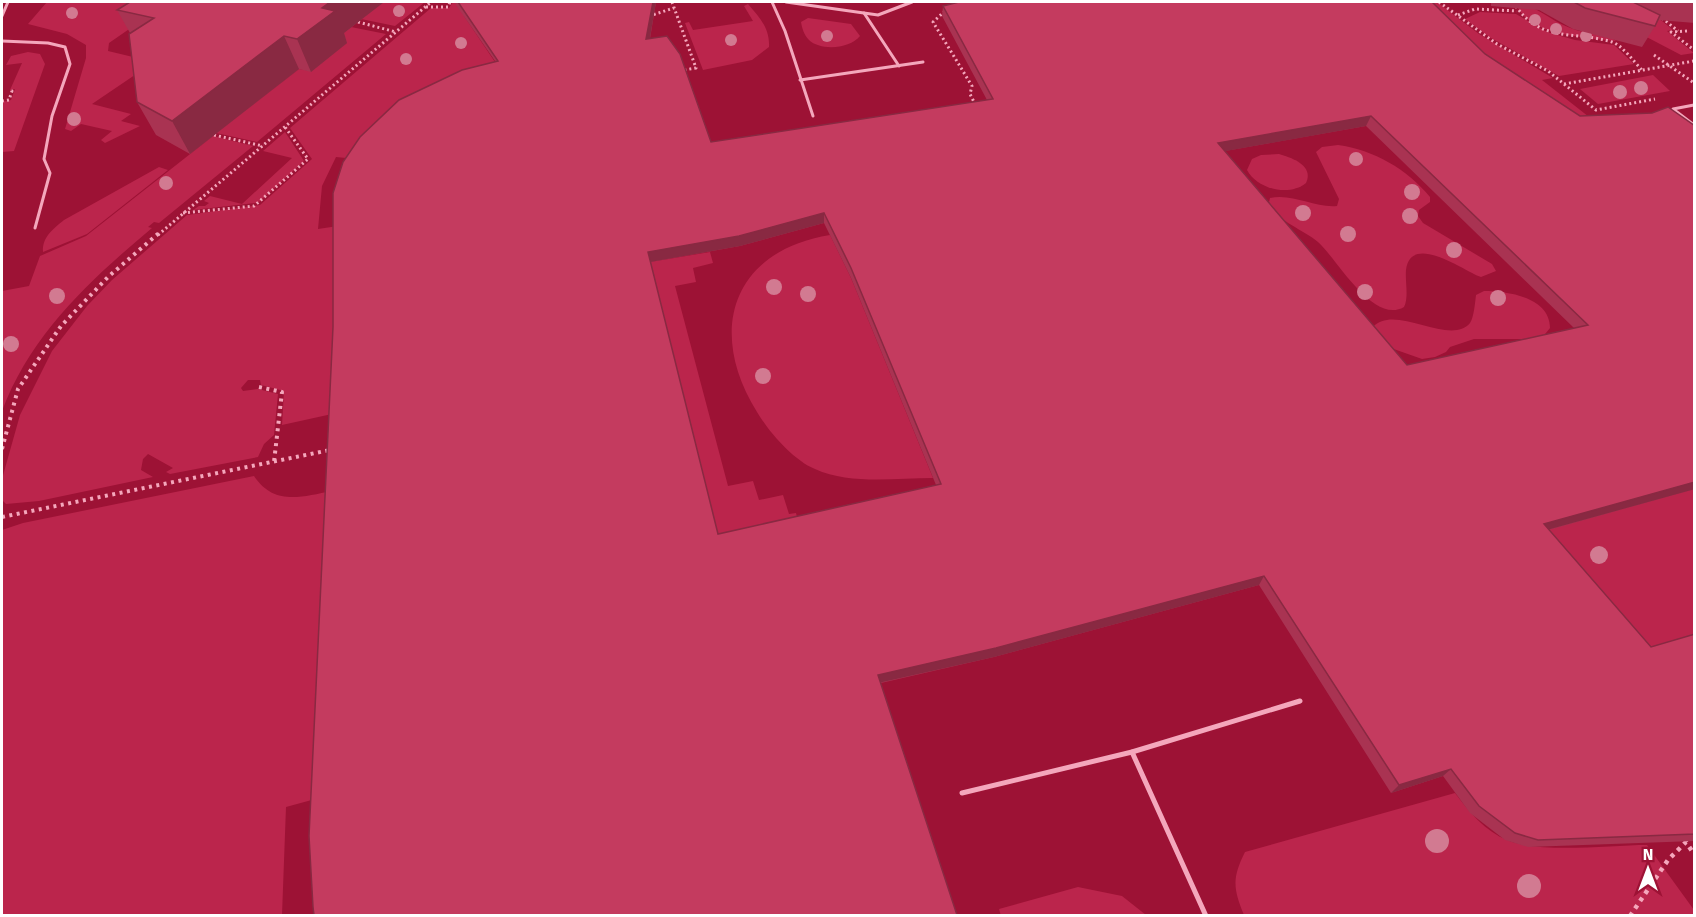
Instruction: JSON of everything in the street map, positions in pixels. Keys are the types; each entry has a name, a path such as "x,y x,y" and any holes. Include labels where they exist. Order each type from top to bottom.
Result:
{"lane":[{"path":"2,16 8,2"},
{"path":"772,2 785,31 813,116"},
{"path":"786,2 878,15 912,2"},
{"path":"864,13 898,66"},
{"path":"2,41 48,43 65,47 70,56 70,64 52,116 44,159 50,173 35,228"},
{"path":"800,80 923,62"},
{"path":"1695,105 1672,109 1695,125"},
{"path":"962,793 1132,752 1300,701"},
{"path":"1132,752 1206,915"}],"path":[{"path":"2,449 18,389 61,326 108,277 431,2"},
{"path":"425,7 448,7 450,2"},
{"path":"672,2 696,68 684,70"},
{"path":"1439,2 1497,44 1541,67 1596,110 1617,106"},
{"path":"1513,2 1517,11 1532,23 1554,33 1614,42 1642,70"},
{"path":"646,16 675,8"},
{"path":"952,8 933,22 972,86 970,94 978,111"},
{"path":"1458,15 1475,9 1517,11"},
{"path":"1658,9 1667,16 1660,17 1677,31"},
{"path":"358,22 396,32"},
{"path":"1687,31 1671,32 1695,50"},
{"path":"1654,55 1695,83"},
{"path":"1564,84 1695,61"},
{"path":"2,101 9,100 12,91 9,91"},
{"path":"182,213 229,209 260,203 308,159 285,127"},
{"path":"214,135 263,146"},
{"path":"259,387 282,392 274,462"},
{"path":"2,517 333,449"},
{"path":"1630,915 1668,860 1686,842 1695,854"}],"shaded area":[{"path":"47,2 157,2 148,16 109,43 108,51 154,62 92,104 131,114 121,121 140,126 105,143 101,140 112,131 81,124 71,131 65,129 86,58 86,45 67,34 28,24"},
{"path":"384,2 425,2 395,26 361,19"},
{"path":"453,2 470,2 464,16 499,68 356,159 336,157 322,186 318,229 338,226 332,414 282,425 284,391 261,385 260,380 248,380 241,388 243,391 258,389 278,394 274,435 264,444 258,457 170,474 166,472 173,468 148,454 143,459 141,470 153,477 39,501 6,504 2,500 2,479 20,415 52,351 87,306 112,280 187,215 260,205 312,159 290,128 431,8 449,8"},
{"path":"1418,2 1437,2 1479,34 1553,78 1542,80 1640,157 1480,64"},
{"path":"1516,2 1533,8 1560,24 1608,36 1616,41 1574,36 1544,28 1531,22 1521,13"},
{"path":"748,4 766,28 769,47 752,60 703,70 685,23 689,22 693,30 753,21 744,6"},
{"path":"1480,12 1516,14 1547,32 1575,40 1614,45 1634,64 1559,76 1491,38 1465,19"},
{"path":"1656,16 1673,30 1667,31 1694,53 1681,55 1637,32"},
{"path":"808,18 851,24 860,36 842,46 827,47 814,44 806,36 801,22"},
{"path":"351,27 386,34 257,142 216,133 299,69 311,71 347,43 334,40"},
{"path":"28,52 40,54 45,64 14,151 2,152 2,102 11,100 15,89 10,90 22,63 6,65 11,56"},
{"path":"1653,75 1670,91 1598,104 1580,89"},
{"path":"285,132 304,161 259,202 193,210 209,203 204,201 210,196 242,204 292,158 263,151"},
{"path":"213,136 253,146 159,223 154,222 148,227 152,228 85,288 46,333 29,357 2,411 2,291 29,286 40,256 86,236"},
{"path":"1338,145 1377,156 1411,178 1430,197 1430,202 1419,210 1418,216 1423,223 1492,264 1496,271 1481,277 1440,257 1418,254 1410,259 1406,270 1407,294 1404,307 1392,310 1380,307 1368,299 1318,242 1284,220 1269,202 1270,198 1287,197 1320,205 1337,206 1339,199 1316,152 1322,147"},
{"path":"1279,154 1296,160 1305,167 1308,177 1306,183 1291,190 1274,189 1258,182 1247,170 1252,159 1261,155"},
{"path":"159,167 168,170 87,234 43,252 46,238 64,220"},
{"path":"830,235 851,278 933,478 858,479 829,474 807,465 790,452 768,428 742,382 733,353 732,325 738,300 750,277 770,258 796,244"},
{"path":"710,252 713,263 693,268 696,282 675,286 728,486 753,481 759,500 783,495 789,514 796,513 799,525 720,543 650,262"},
{"path":"1484,291 1504,292 1535,303 1543,309 1550,328 1541,339 1474,339 1450,347 1446,352 1435,357 1422,359 1388,347 1373,327 1383,321 1395,320 1450,330 1461,329 1470,323 1476,295"},
{"path":"254,476 262,486 279,496 299,497 332,491 319,798 286,807 282,915 2,915 2,530 23,523"},
{"path":"1694,489 1694,639 1641,655 1536,533"},
{"path":"1455,793 1485,826 1507,840 1521,844 1556,848 1647,845 1694,910 1694,915 1244,915 1236,890 1236,876 1245,852"},
{"path":"1078,887 1122,896 1146,915 1001,916 999,909"}],"building":[{"path":"130,2 330,2 322,8 335,11 297,39 284,36 172,121 137,102 129,34 154,18 117,10"},
{"path":"458,2 653,2 646,39 667,36 680,54 711,142 993,99 943,6 959,2 1432,2 1485,54 1580,116 1652,113 1668,107 1695,126 1695,482 1544,524 1651,647 1695,634 1695,834 1538,840 1515,833 1479,806 1451,769 1399,785 1264,576 996,648 878,675 957,915 314,915 309,836 333,327 333,193 343,162 360,137 399,100 462,70 498,61","holes":["1371,116 1588,325 1407,365 1218,143","824,213 851,268 941,484 718,534 648,252 739,236"]},
{"path":"1574,2 1633,2 1660,15 1655,26 1585,8"}]}
